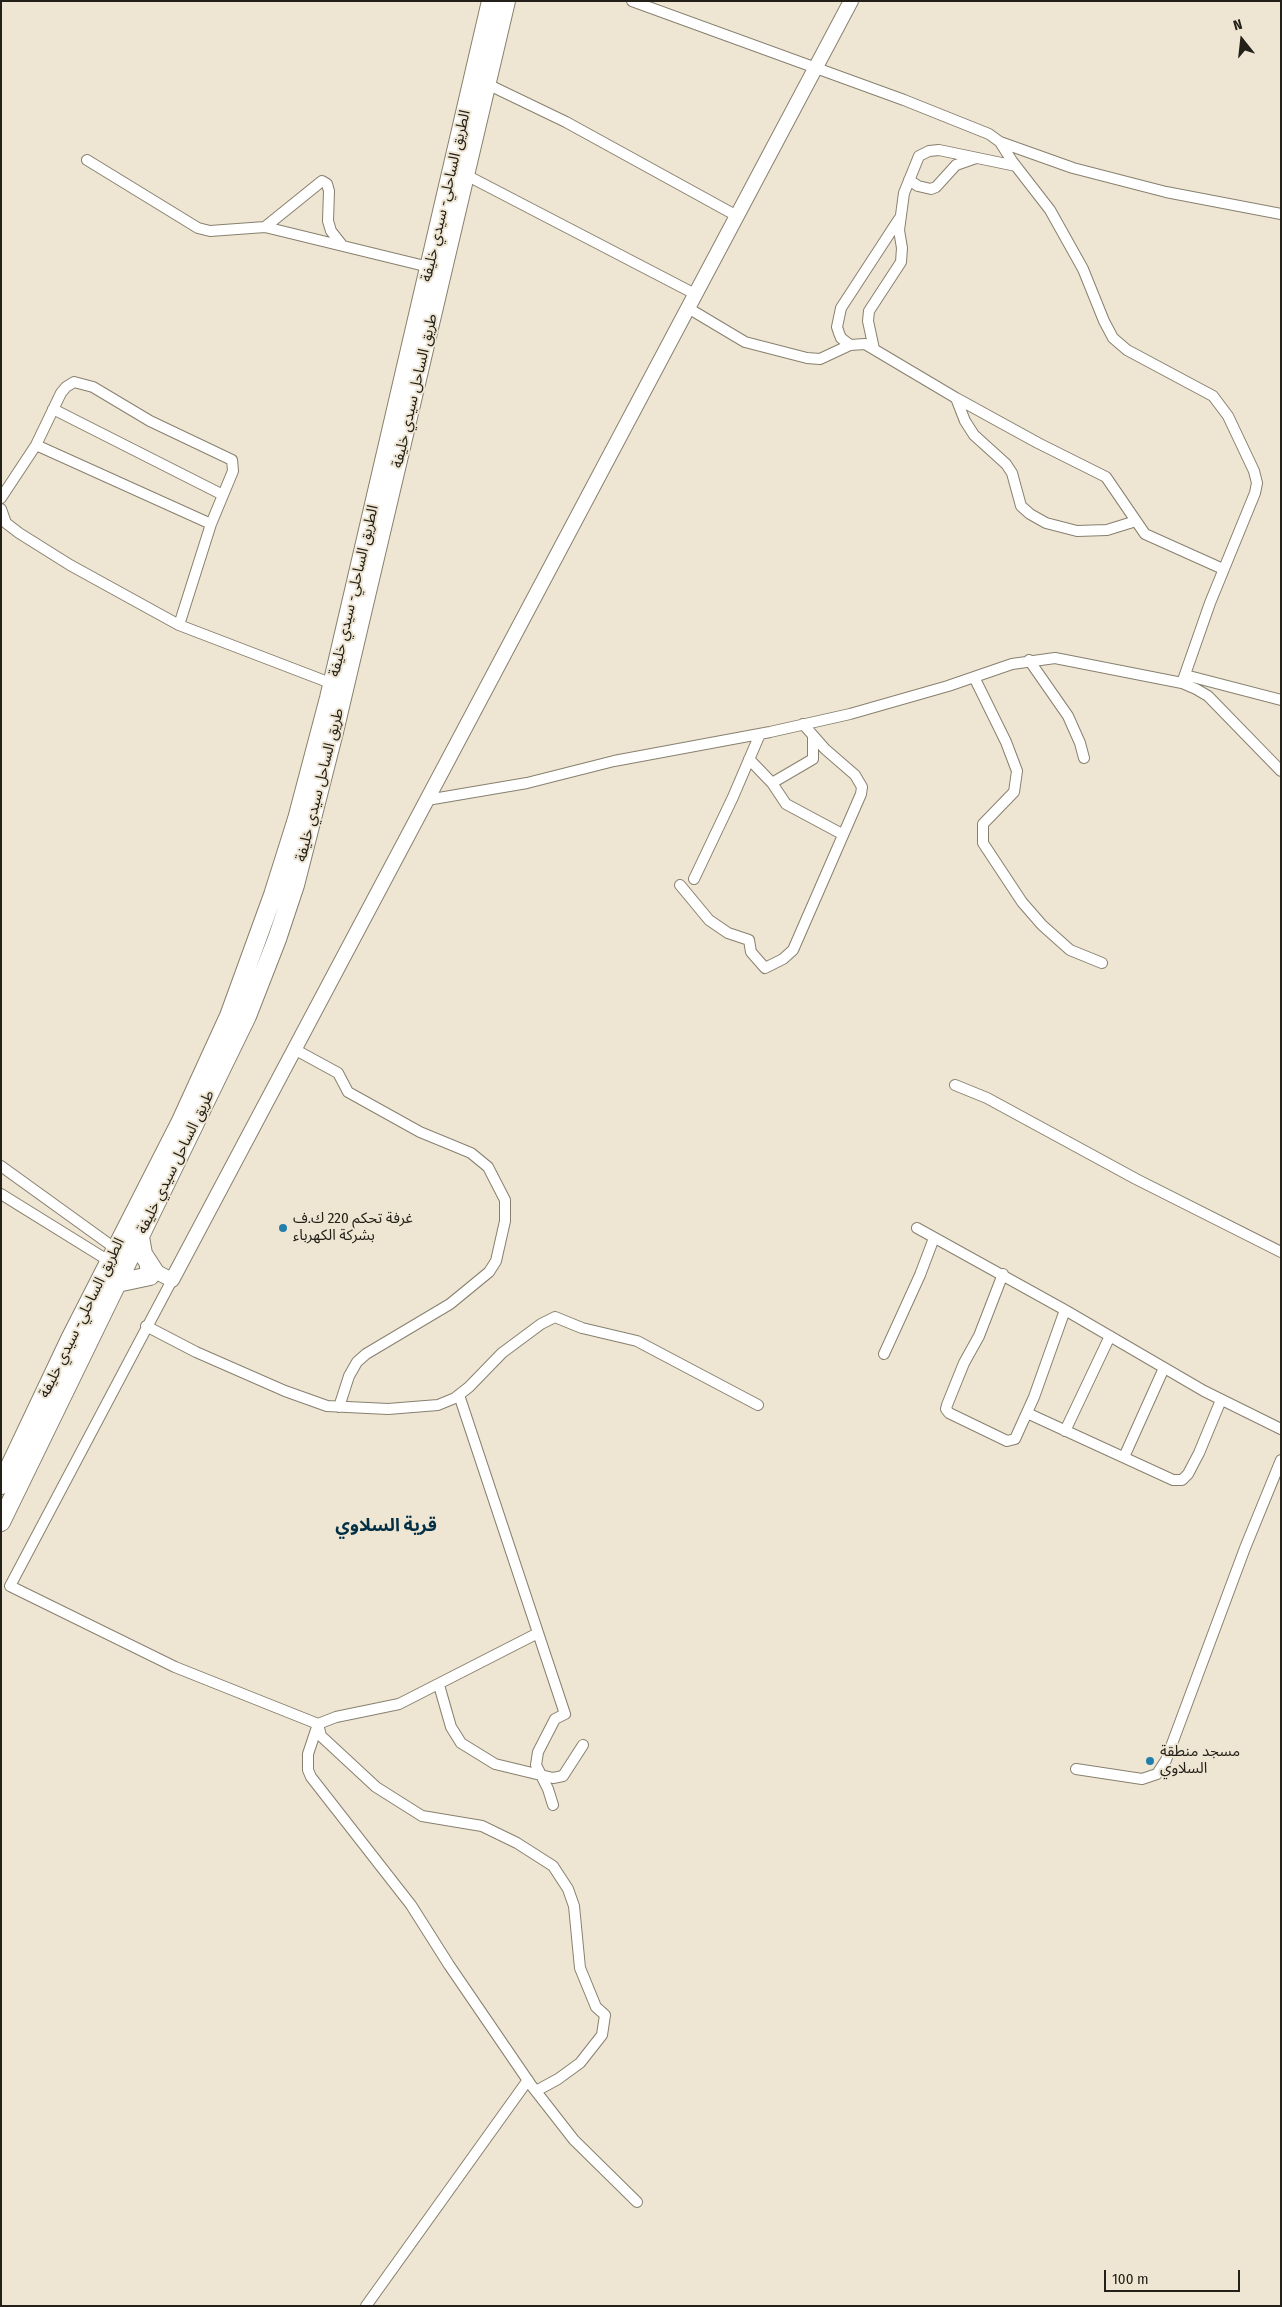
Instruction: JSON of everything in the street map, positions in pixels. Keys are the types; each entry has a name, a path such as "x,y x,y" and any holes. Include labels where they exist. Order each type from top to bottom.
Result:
{"highway":[{"name":"الطريق الساحلي- سيدي خليفة","path":"1,1485 119,1263 229,1016 260,932 294,827 333,684 491,1"},
{"name":"طريق الساحل سيدي خليفة","path":"1,1522 119,1263 140,1237 247,1016 278,939 292,894 334,732 506,1"},
{"path":"140,1237 143,1254 159,1276"},
{"path":"119,1263 159,1276"}],"street":[{"path":"632,1 969,125 1000,142 1073,168 1166,192 1281,214"},
{"path":"538,1633 399,1704 336,1717 318,1724 175,1667 10,1586 146,1326 159,1276 294,1049 850,1"},
{"path":"487,84 566,122 736,216"},
{"path":"1000,142 1050,210 1083,269 1113,338 1127,350 1213,396 1228,416 1254,471 1257,483 1255,493 1223,570 1184,679"},
{"path":"874,349 868,321 869,311 901,262 902,248 899,230 904,193 919,156 929,151 939,150 1016,166"},
{"path":"909,180 918,186 931,189 936,187 956,166 976,158"},
{"path":"87,160 198,228 210,231 265,227 342,244 429,267"},
{"path":"466,175 695,294"},
{"path":"265,227 322,180 327,184 329,191 328,221 331,231 342,244"},
{"path":"850,345 841,338 837,327 841,308 900,217"},
{"path":"688,308 745,342 792,355 820,359 850,345 865,344 956,398 1038,443 1106,477 1145,534 1223,570"},
{"path":"1,498 36,445 66,387 74,382 93,387 150,421 232,460 234,471 211,524 179,626"},
{"path":"956,398 965,420 974,435 1006,464 1012,472 1022,506 1030,514 1046,523 1077,531 1107,530 1136,521"},
{"path":"53,409 223,495"},
{"path":"36,445 211,524"},
{"path":"1,509 6,522 19,533 70,565 179,626 333,684"},
{"path":"427,800 527,783 614,761 760,734 850,714 1029,660 1055,658 1184,679 1281,700"},
{"path":"1029,660 1068,716 1084,758"},
{"path":"974,677 1006,742 1017,771 1014,792 983,824 983,843 1022,902 1042,925 1070,950 1102,963"},
{"path":"1184,679 1208,696 1281,771"},
{"path":"680,885 709,920 728,933 748,940 750,952 765,968 783,959 793,950 842,834 858,804 862,787 855,775 825,750 803,724"},
{"path":"694,879 760,734"},
{"path":"772,783 813,759 813,736"},
{"path":"749,759 772,783 786,804 842,834"},
{"path":"294,1049 338,1072 348,1092 420,1132 471,1153 488,1167 505,1200 505,1220 496,1261 489,1272 450,1304 366,1354 357,1362 349,1376 339,1407"},
{"path":"956,1085 987,1098 1136,1179 1281,1252"},
{"path":"1,1166 119,1263"},
{"path":"1,1194 119,1263 159,1276"},
{"path":"916,1228 1003,1274 1221,1400 1281,1429"},
{"path":"884,1354 904,1312 934,1238"},
{"path":"1003,1274 946,1409 949,1413 1012,1441 1027,1413 1065,1310"},
{"path":"146,1326 196,1352 285,1391 328,1406 364,1409 438,1405 459,1395 483,1374 502,1353 541,1324 555,1317 582,1328 637,1341 758,1405"},
{"path":"1065,1431 1110,1336"},
{"path":"1124,1457 1164,1368"},
{"path":"459,1395 564,1714 554,1719 538,1752 536,1765 542,1775 553,1805"},
{"path":"1027,1413 1173,1480 1182,1480 1188,1474 1199,1452 1221,1400"},
{"path":"1076,1769 1142,1779 1157,1774 1166,1760 1244,1548 1281,1460"},
{"path":"439,1685 451,1727 461,1743 495,1764 553,1778 563,1776 583,1745"},
{"path":"318,1724 308,1754 308,1770 311,1777 411,1905 448,1965 536,2092 574,2140 637,2202"},
{"path":"318,1724 321,1736 376,1787 422,1816 482,1826 517,1843 553,1866 568,1889 574,1906 580,1968 596,2007 604,2014 602,2035 580,2063 536,2092"},
{"path":"366,2306 528,2080"}],"place":[{"name":"غرفة تحكم 220 ك.ف بشركة الكهرباء","path":"283,1228"},
{"name":"مسجد منطقة السلاوي","path":"1150,1761"}],"district":[{"name":"قرية السلاوي","path":"386,1526"}]}
